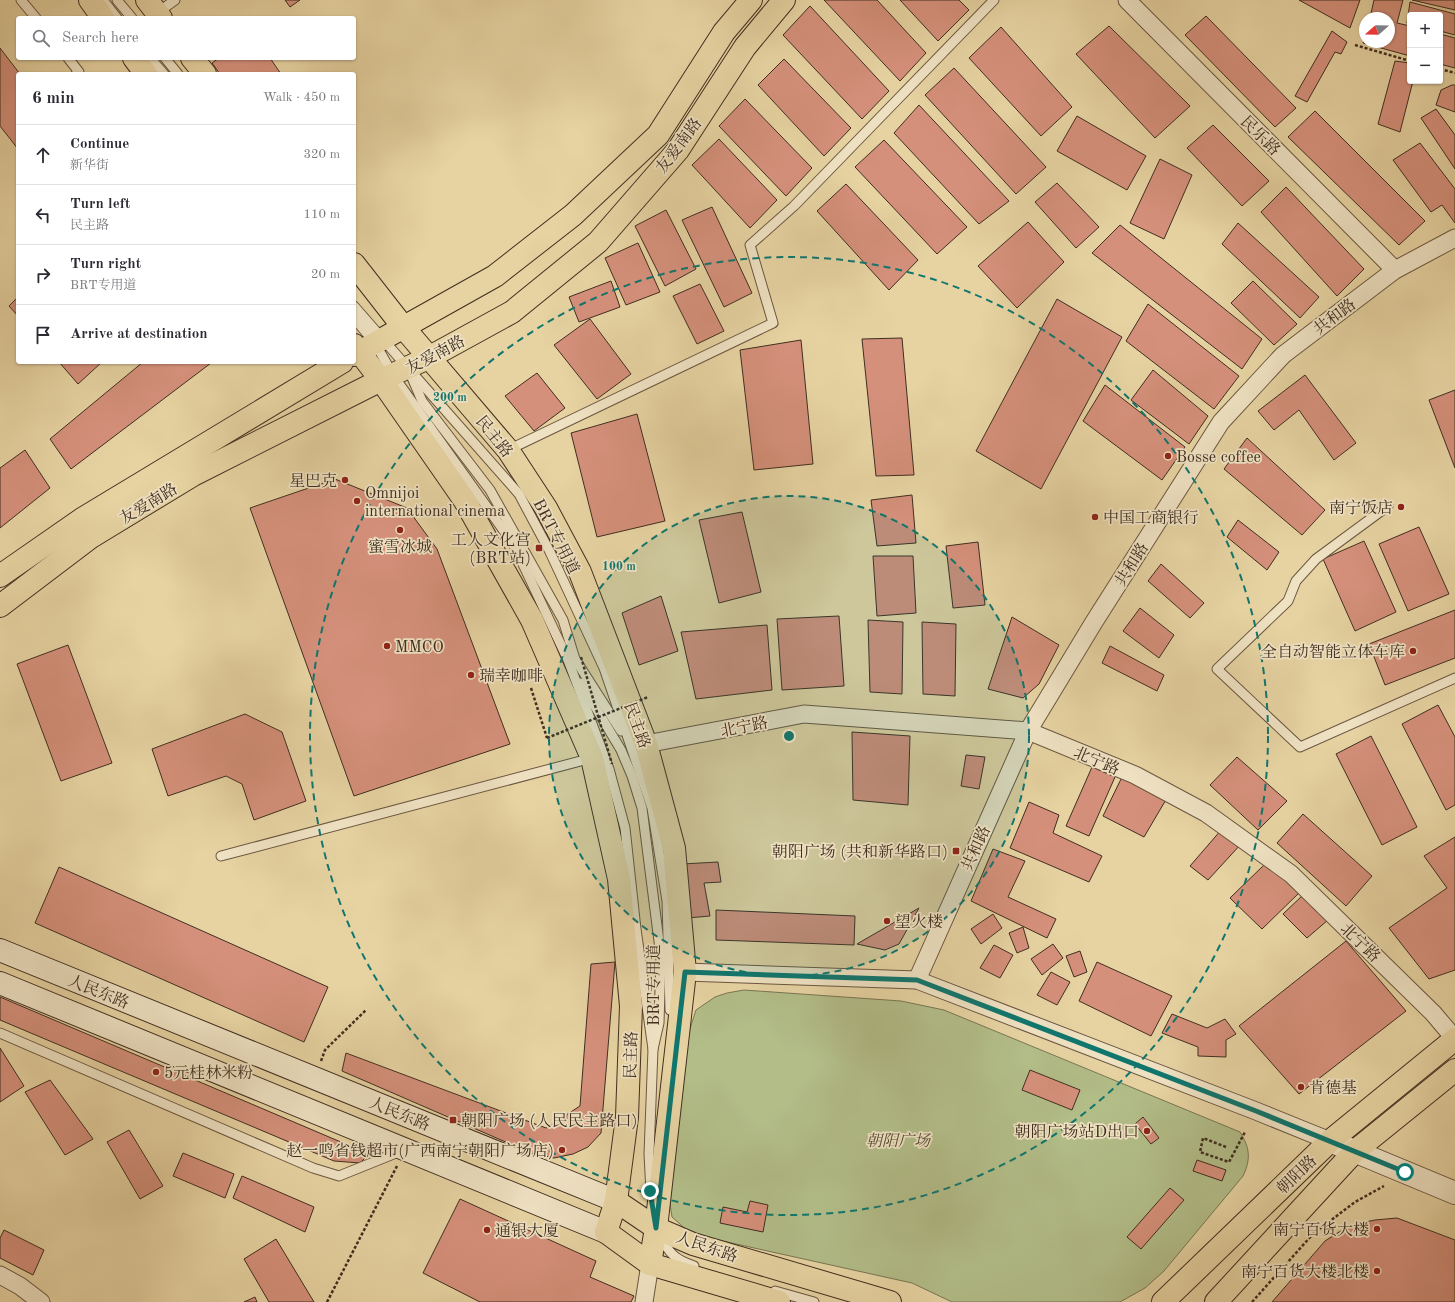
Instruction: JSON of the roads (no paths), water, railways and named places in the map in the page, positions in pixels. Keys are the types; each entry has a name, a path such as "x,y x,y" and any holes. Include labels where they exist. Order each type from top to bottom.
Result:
{"main road":[{"path":"90,0 102,16"},
{"name":"友爱南路","path":"361,349 404,328 495,276 573,215 658,135 724,32 751,0"},
{"name":"友爱南路","path":"0,606 91,537 193,475 430,357 512,312 598,242 678,150 745,47 784,0"},
{"path":"136,60 144,72"},
{"path":"194,60 203,72"},
{"name":"民主路","path":"356,267 404,328 508,450 546,508 580,572 674,848 685,972 656,1228 650,1264"},
{"name":"民主路","path":"361,349 394,375 532,620 602,761 619,879 631,1006 628,1117 616,1201 606,1232"},
{"name":"友爱南路","path":"0,576 82,519 336,364"},
{"name":"人民东路","path":"0,950 616,1201 656,1228 694,1244 890,1302"},
{"name":"人民东路","path":"0,983 606,1232 650,1264 774,1295"},
{"name":"朝阳路","path":"1163,1302 1330,1141 1455,1039"},
{"name":"朝阳路","path":"1216,1302 1355,1151 1455,1070"},
{"path":"1330,1141 1455,1193"}],"street":[{"name":"民乐路","path":"1127,0 1395,270"},
{"name":"共和路","path":"917,980 1028,731 1094,622 1221,422 1283,355 1395,270 1455,238"},
{"name":"北宁路","path":"639,746 804,714 1028,731 1135,775 1206,813 1291,874 1433,1013 1455,1039"},
{"path":"685,972 917,980 1249,1108 1330,1141"},
{"path":"644,1302 650,1264"},
{"path":"0,1275 20,1286 41,1302"}],"lane":[{"path":"21,0 34,16"},
{"path":"103,0 115,16"},
{"path":"117,0 130,16"},
{"path":"155,10 175,0"},
{"path":"508,450 772,323 750,245 794,206 994,0"},
{"path":"70,60 79,72"},
{"path":"152,60 162,72"},
{"path":"167,60 176,72"},
{"name":"BRT专用道","path":"356,318 361,349"},
{"name":"BRT专用道","path":"356,327 361,349 394,375 422,401 490,490 562,620 575,659 639,746"},
{"name":"BRT专用道","path":"394,375 514,545 568,660 609,768 625,828 636,929 653,1049"},
{"name":"BRT专用道","path":"394,375 519,494 550,552 639,746 652,808 667,901 671,1001 670,1016"},
{"path":"1388,506 1316,559 1296,582 1288,601 1217,669 1300,746 1455,678"},
{"name":"BRT专用道","path":"568,660 621,750 632,776 642,808 661,957 659,1022 653,1049 648,1154 650,1191 656,1228 668,1250 677,1260 702,1269"},
{"path":"221,856 602,761"},
{"path":"0,1033 313,1168 339,1176 405,1150"},
{"name":"BRT专用道","path":"656,1228 655,1174 666,1054"},
{"path":"656,1228 675,1245 704,1258"},
{"path":"774,1295 814,1302"}],"place":[{"name":"Bosse coffee","path":"1168,456"},
{"name":"星巴克","path":"345,480"},
{"name":"Omnijoi international cinema","path":"357,501"},
{"name":"南宁饭店","path":"1401,507"},
{"name":"中国工商银行","path":"1095,517"},
{"name":"蜜雪冰城","path":"400,530"},
{"name":"工人文化宫 (BRT站)","path":"539,548"},
{"name":"MMCO","path":"387,646"},
{"name":"全自动智能立体车库","path":"1413,651"},
{"name":"瑞幸咖啡","path":"471,675"},
{"name":"朝阳广场 (共和新华路口)","path":"956,851"},
{"name":"望火楼","path":"887,921"},
{"name":"5元桂林米粉","path":"156,1072"},
{"name":"肯德基","path":"1301,1087"},
{"name":"朝阳广场 (人民民主路口)","path":"453,1120"},
{"name":"朝阳广场站D出口","path":"1147,1131"},
{"name":"赵一鸣省钱超市(广西南宁朝阳广场店)","path":"562,1150"},
{"name":"南宁百货大楼","path":"1377,1229"},
{"name":"通银大厦","path":"487,1230"},
{"name":"南宁百货大楼北楼","path":"1377,1271"}],"park label":[{"name":"朝阳广场","path":"898,1140"}]}
